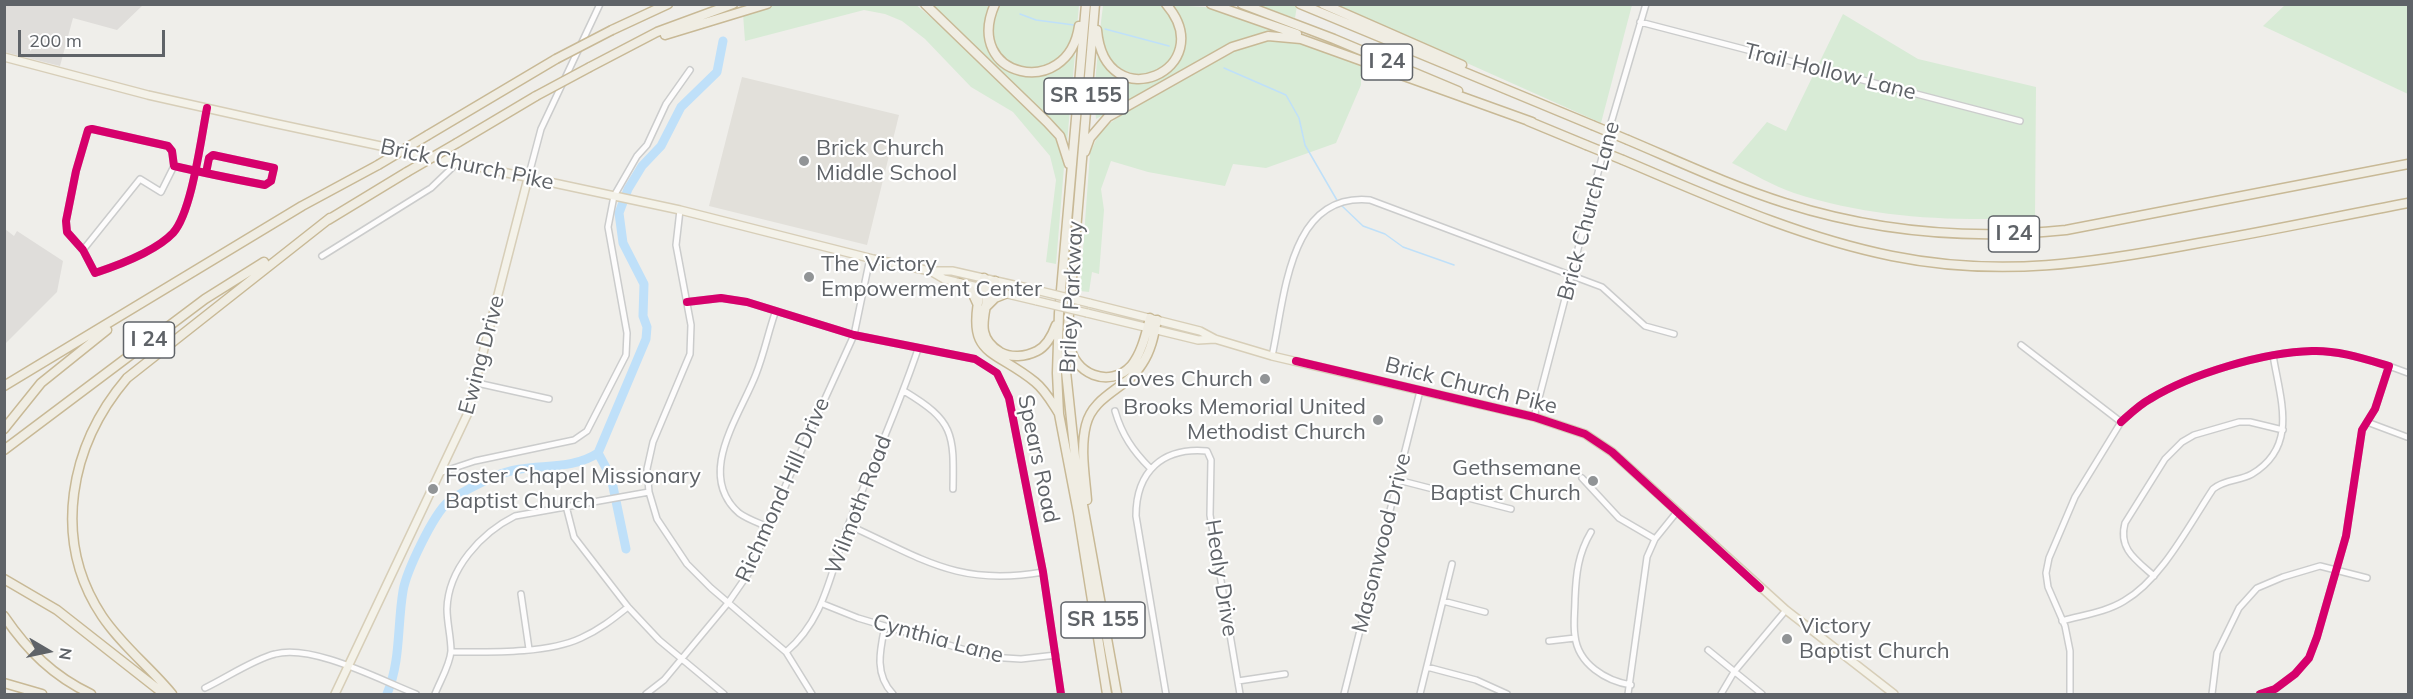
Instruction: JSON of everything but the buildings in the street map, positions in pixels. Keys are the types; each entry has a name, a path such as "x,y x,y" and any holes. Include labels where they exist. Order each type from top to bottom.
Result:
{"highway":[{"path":"654,12 668,4"},
{"name":"I 24","path":"4,386 302,206 378,165 556,59 612,30 674,4"},
{"name":"I 24","path":"4,450 205,299 330,218 536,96 625,48 657,32 733,4"},
{"path":"625,48 767,4"},
{"path":"925,4 1060,136 1066,150 1071,177"},
{"path":"995,4 988,29 993,51 1007,66 1016,71 1034,74 1053,67 1071,51 1079,31 1084,4"},
{"name":"Briley Parkway","path":"1084,4 1059,313 1059,414 1078,513 1107,694"},
{"path":"1095,4 1098,40 1104,59 1123,76 1142,80 1160,75 1168,69 1181,46 1178,21 1166,4"},
{"name":"Briley Parkway","path":"1095,4 1065,362 1076,466 1117,694"},
{"path":"1211,4 1271,23 1330,49"},
{"name":"I 24","path":"1242,4 1334,39 1734,207 1838,243 1895,257 1999,267 2097,262 2409,203"},
{"name":"I 24","path":"1300,4 1762,195 1826,215 1910,230 1953,234 2025,234 2066,230 2409,164"},
{"path":"1323,4 1434,51 1521,95"},
{"path":"1079,188 1087,147 1102,121 1199,65 1244,42 1268,36 1291,36 1484,107 1532,122"},
{"path":"172,694 158,676 122,643 87,591 78,566 73,535 74,490 83,454 106,403 127,378 330,218"},
{"path":"1071,274 1073,291 1069,346 1077,363 1084,371 1104,378 1124,372 1138,355 1151,329"},
{"path":"959,283 971,290 980,306 984,331 991,345 1006,355 1019,356 1037,351 1047,344 1059,313"},
{"path":"987,284 980,306 977,331 985,347 1000,361 1037,383 1059,414"},
{"path":"980,306 1005,294"},
{"path":"4,429 41,383 136,308"},
{"path":"1090,545 1083,445 1086,423 1106,394 1131,378 1142,365 1153,319"},
{"path":"7,580 57,609 164,694"},
{"path":"4,616 38,658 64,680 91,694"},
{"path":"4,683 42,694"}],"main road":[{"name":"Brick Church Pike","path":"4,57 207,108 680,210 870,258 930,271 952,271 987,284 1005,294 1197,340 1215,339"},
{"name":"Ewing Drive","path":"335,694 467,415 528,178"},
{"name":"Brick Church Pike","path":"930,271 944,279 959,283 1040,291 1089,303 1200,331 1215,339 1272,356 1534,417 1585,434 1612,452 1676,513 1786,610 1894,694"}],"street":[{"name":"Ewing Drive","path":"528,178 541,129 600,4"},
{"name":"Brick Church Lane","path":"1534,417 1611,123 1646,4"},
{"name":"Trail Hollow Lane","path":"1640,22 2020,121"},
{"path":"442,472 483,460 574,440 587,431 626,355 627,333 608,227 616,197 637,156 651,140 666,104 690,69"},
{"path":"83,250 140,179 161,192 174,166 172,151 168,146 88,130 76,171 66,221 67,232 83,250 94,273 154,247 173,233 183,217 207,108"},
{"path":"174,166 194,171 265,184 271,181 274,168 213,155 209,158 206,173"},
{"path":"322,256 432,188 457,163"},
{"path":"1272,356 1295,249 1307,226 1327,207 1353,199 1370,200 1573,275 1602,288 1645,326 1674,334"},
{"path":"680,210 676,245 691,325 690,354 653,442 647,469 649,492 657,519 670,543 687,564 728,603 786,652 812,694"},
{"name":"Richmond Hill Drive","path":"646,694 664,680 681,660 728,603 750,571 854,335 870,258"},
{"name":"Spears Road","path":"687,302 721,298 747,302 854,335 975,359 997,373 1005,386 1043,572 1061,694"},
{"path":"768,527 741,514 728,500 720,481 720,459 757,373 775,312"},
{"path":"2021,345 2121,422"},
{"name":"Wilmoth Road","path":"786,652 803,638 823,604 848,525 904,391 918,349"},
{"path":"2070,694 2070,651 2062,621 2048,587 2046,573 2049,558 2075,497 2121,422 2147,400 2184,381 2273,355 2314,351 2343,354 2409,373"},
{"path":"2062,621 2105,610 2124,602 2144,587 2154,576 2213,489 2222,482 2248,476 2263,467 2274,456 2282,439 2283,430 2273,355"},
{"path":"2260,694 2282,684 2308,658 2346,536 2359,444 2367,422 2375,409 2390,366"},
{"path":"477,383 549,399"},
{"path":"904,391 932,407 945,422 954,445 953,489"},
{"name":"Masonwood Drive","path":"1344,694 1420,392"},
{"path":"1115,411 1121,432 1134,452 1150,468 1136,498 1136,516 1166,694"},
{"path":"2154,576 2131,556 2123,545 2122,535 2125,523 2173,450 2194,435 2239,422 2250,422 2283,430"},
{"path":"2367,422 2407,437"},
{"name":"Healy Drive","path":"1150,468 1169,454 1190,449 1207,451 1211,460 1210,515 1240,694"},
{"path":"1582,478 1619,518 1655,539"},
{"path":"1398,480 1511,509"},
{"path":"435,694 451,651 447,606 452,586 477,542 499,524 515,516 649,492"},
{"path":"566,506 574,537 628,607 681,660 724,694"},
{"path":"1628,694 1631,685 1641,586 1647,557 1655,539 1676,513"},
{"path":"848,525 923,561 954,572 987,576 1020,576 1043,572"},
{"path":"1591,532 1581,548 1578,562 1575,638 1592,668 1605,678 1631,685"},
{"path":"1420,694 1452,564"},
{"path":"2212,694 2217,653 2239,608 2249,596 2268,582 2307,568 2320,566 2367,578"},
{"path":"521,594 529,649"},
{"path":"1443,601 1485,612"},
{"name":"Cynthia Lane","path":"823,604 885,626 989,657 1022,659 1056,655"},
{"path":"451,651 496,653 569,643 600,629 628,607"},
{"path":"1721,694 1734,672 1786,610"},
{"path":"885,626 879,653 880,672 892,694"},
{"path":"1549,641 1575,638"},
{"path":"1708,650 1762,694"},
{"path":"205,688 276,654 299,653 323,657 416,694"},
{"path":"1427,667 1476,680 1507,694"},
{"path":"1238,681 1285,674"}],"shaded area":[{"path":"4,5 143,5 117,30 73,18 60,66 5,52"},
{"name":"Brick Church Middle School","path":"742,77 899,115 867,245 709,206"},
{"path":"5,229 14,236 17,231 63,261 57,292 5,344"}],"green space":[{"path":"775,4 915,4 959,41 1056,135 1065,155 1056,264 1046,262 1056,180 1050,156 1013,112 971,87 925,39 902,21 885,14 864,10 745,41 743,14"},
{"path":"1292,4 1297,6 1295,18 1257,5"},
{"path":"2286,4 2408,5 2408,94 2263,26"},
{"path":"931,5 992,5 987,17 988,42 1000,64 1021,76 1041,74 1075,54 1067,142 1055,124"},
{"path":"999,5 1079,5 1076,31 1071,46 1059,60 1044,67 1029,68 1014,64 1002,55 995,42 993,25"},
{"path":"1103,5 1163,6 1175,26 1178,42 1174,56 1165,66 1153,72 1139,74 1125,71 1113,61 1103,46 1101,31"},
{"path":"1171,5 1205,7 1285,32 1259,34 1235,42 1096,119 1094,94 1098,51 1113,72 1130,82 1149,82 1166,74 1179,61 1185,44 1184,25"},
{"path":"1337,5 1632,5 1601,123"},
{"path":"1843,14 1918,59 2036,87 2035,218 1943,218 1854,208 1794,193 1732,163 1767,122 1786,131"},
{"path":"1272,39 1305,44 1361,65 1361,85 1336,143 1266,168 1233,164 1225,186 1148,172 1111,161 1101,189 1104,210 1099,274 1092,272 1089,292 1080,291 1090,153 1100,131 1126,111 1235,50"}],"waterway":[{"path":"1020,14 1036,20 1074,25"},
{"path":"1105,29 1169,46"},
{"path":"387,694 395,669 405,582 421,544 448,502 465,491 508,472 574,463 598,453 646,339 647,327 643,316 644,284 623,243 619,213 628,189 642,166 661,146 681,107 717,72 723,41"},
{"path":"1224,68 1286,95 1299,118 1305,145 1338,202"},
{"path":"1341,205 1363,226 1385,234 1403,247 1454,265"},
{"path":"598,453 611,477 626,549"}],"cycle path":[{"path":"206,173 209,158 213,155 274,168 271,181 265,185 219,176 197,171 185,169 174,166 172,151 168,146 88,130 76,171 66,221 67,232 83,250 95,273 136,257 157,246 173,233 180,223 191,192 195,174 199,155 207,108"},
{"path":"687,302 721,298 747,302 854,335 975,359 997,373 1009,398 1043,572 1061,694"},
{"path":"2121,422 2146,401 2186,381 2228,366 2272,355 2312,351 2332,352 2389,366 2375,409 2362,430 2346,536 2309,658 2295,674 2275,689 2260,694"},
{"path":"1296,361 1534,417 1585,434 1612,452 1760,588"}],"place":[{"name":"Brick Church Middle School","path":"804,161"},
{"name":"The Victory Empowerment Center","path":"809,277"},
{"name":"Loves Church","path":"1265,379"},
{"name":"Brooks Memorial United Methodist Church","path":"1378,420"},
{"name":"Gethsemane Baptist Church","path":"1593,481"},
{"name":"Foster Chapel Missionary Baptist Church","path":"433,489"},
{"name":"Victory Baptist Church","path":"1787,639"}]}
